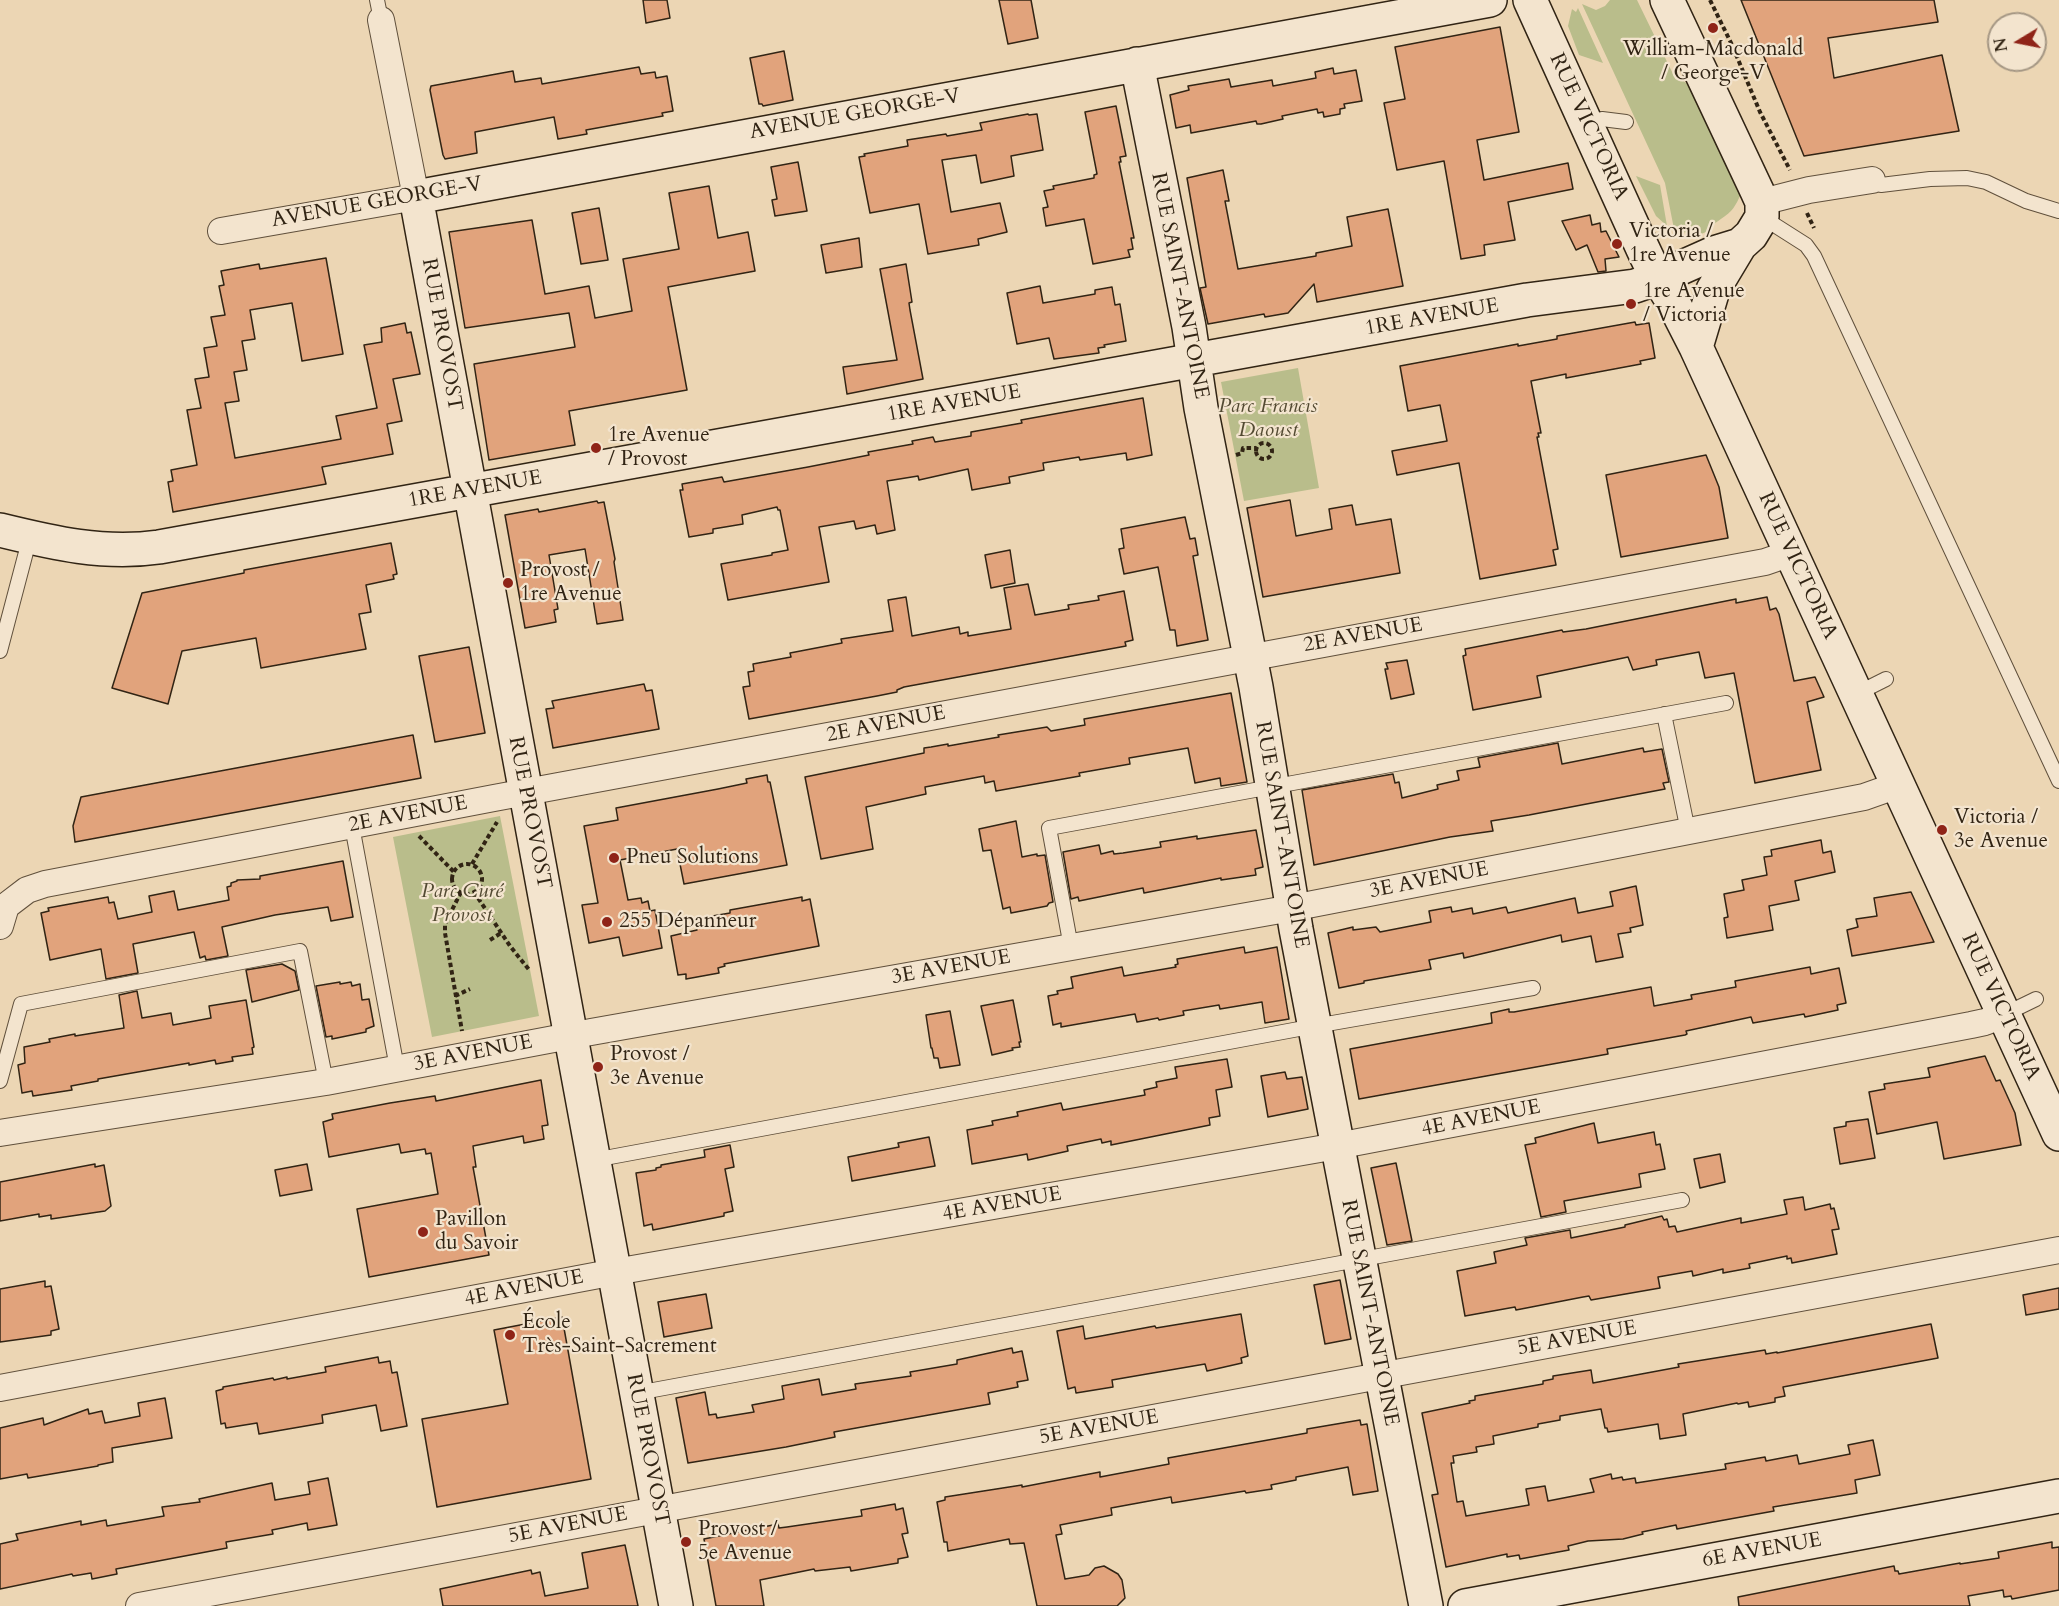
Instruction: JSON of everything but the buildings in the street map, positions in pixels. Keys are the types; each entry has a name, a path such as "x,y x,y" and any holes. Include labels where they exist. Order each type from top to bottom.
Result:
{"street":[{"name":"AVENUE GEORGE-V","path":"221,231 1490,0"},
{"name":"RUE VICTORIA","path":"1530,0 1643,249 1696,347 2059,1134"},
{"path":"1667,0 1705,77 1762,210"},
{"name":"RUE PROVOST","path":"379,10 416,197 676,1606"},
{"name":"RUE SAINT-ANTOINE","path":"1137,64 1250,657 1292,908 1426,1606"},
{"path":"1608,171 1665,248 1679,257 1696,261"},
{"path":"1696,347 1713,290 1740,245 1751,235 1762,210 1809,190 1872,180"},
{"name":"1RE AVENUE","path":"15,533 88,549 144,549 1527,300 1627,287 1658,278 1740,245"},
{"name":"2E AVENUE","path":"0,926 6,906 27,890 45,884 526,792 1765,562 1791,553"},
{"name":"3E AVENUE","path":"0,1133 326,1082 571,1036 1292,908 1864,797 1898,785"},
{"name":"4E AVENUE","path":"0,1388 615,1272 1337,1146 1971,1025 2003,1015"},
{"name":"5E AVENUE","path":"139,1606 2059,1250"},
{"name":"6E AVENUE","path":"1465,1606 2059,1496"}],"lane":[{"path":"1586,123 1602,119 1626,122"},
{"path":"1872,180 1881,185 1930,179 1967,178 1986,182 2026,201 2059,211"},
{"path":"1762,210 1806,245 1814,256 2059,781"},
{"path":"0,651 15,533"},
{"path":"1856,694 1886,679"},
{"path":"1071,947 1049,828 1726,703"},
{"path":"1664,714 1688,831"},
{"path":"352,826 398,1068"},
{"path":"0,1081 21,1004 300,951 326,1082"},
{"path":"594,1160 1315,1026 1533,988"},
{"path":"2003,1015 2036,999"},
{"path":"637,1394 1682,1200"}],"path":[{"path":"1710,0 1760,111 1792,174"},
{"path":"1232,455 1240,454 1243,448 1256,448 1265,443 1274,450 1270,458 1261,460 1256,455 1256,448"},
{"path":"472,864 500,816"},
{"path":"416,833 454,872"},
{"path":"464,864 472,864 482,876 480,886 474,892 461,892 453,883 454,872 464,864"},
{"path":"461,892 445,924 445,944 462,1031"},
{"path":"474,892 530,972"},
{"path":"490,940 501,933"},
{"path":"455,996 470,989"}],"green space":[{"path":"1610,0 1637,0 1673,74 1692,87 1742,192 1731,211 1704,233 1691,234 1674,229 1665,183 1582,4 1596,10 1605,6"},
{"path":"1578,8 1603,63 1579,55 1568,26 1572,9 1576,12"},
{"path":"1636,176 1660,185 1667,226 1656,216"},
{"name":"Parc Francis Daoust","path":"1298,368 1319,488 1244,501 1221,382"},
{"name":"Parc Curé Provost","path":"500,816 539,1016 432,1037 393,837"}],"place":[{"name":"William-Macdonald / George-V","path":"1713,28"},
{"name":"Victoria / 1re Avenue","path":"1617,244"},
{"name":"1re Avenue / Victoria","path":"1631,304"},
{"name":"1re Avenue / Provost","path":"596,448"},
{"name":"Provost / 1re Avenue","path":"508,583"},
{"name":"Victoria / 3e Avenue","path":"1942,830"},
{"name":"Pneu Solutions","path":"614,858"},
{"name":"255 Dépanneur","path":"607,922"},
{"name":"Provost / 3e Avenue","path":"598,1067"},
{"name":"Pavillon du Savoir","path":"423,1232"},
{"name":"École Très-Saint-Sacrement","path":"510,1335"},
{"name":"Provost / 5e Avenue","path":"686,1542"}]}
